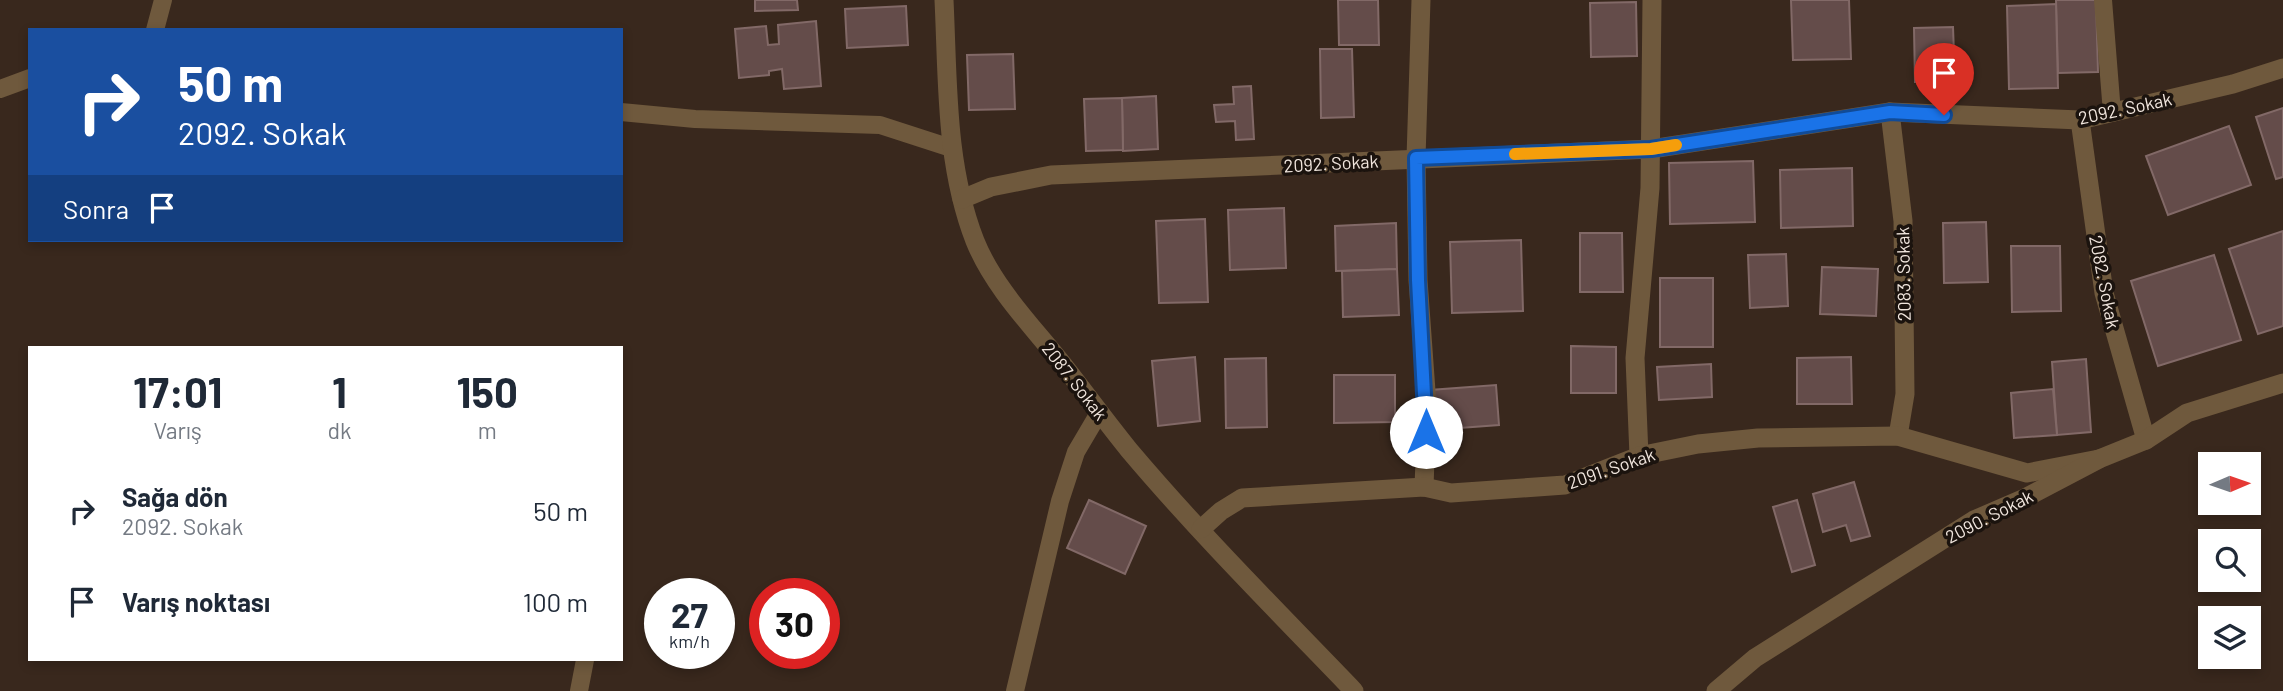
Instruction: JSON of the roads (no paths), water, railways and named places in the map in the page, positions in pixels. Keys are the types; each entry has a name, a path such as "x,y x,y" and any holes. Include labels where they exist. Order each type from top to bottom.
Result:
{"street":[{"name":"2087. Sokak","path":"944,0 951,148 962,199 976,243 1008,297 1100,413 1201,529 1354,691"},
{"path":"1420,0 1416,158 1418,280 1427,405 1424,487"},
{"path":"1639,456 1635,358 1651,149 1651,0"},
{"name":"2092. Sokak","path":"962,199 991,187 1051,175 1651,149 1890,112 2080,120 2233,83 2283,68"},
{"name":"2083. Sokak","path":"1890,112 1903,221 1905,394 1898,436"},
{"name":"2082. Sokak","path":"2080,120 2104,293 2146,440"},
{"name":"2090. Sokak","path":"1716,691 1755,659 1974,520 2025,498 2099,459 2146,440 2187,413 2283,383"},
{"name":"2091. Sokak","path":"1201,529 1221,511 1242,498 1424,487 1451,493 1565,485 1639,456 1698,444 1758,438 1898,436 2027,473 2099,459"}],"lane":[{"path":"156,28 163,0"},
{"path":"2103,0 2112,113"},
{"path":"0,89 28,79"},
{"path":"623,112 695,119 803,120 880,125 951,148"},
{"path":"1015,691 1060,502 1076,452 1100,413"},
{"path":"579,691 584,661"}]}
